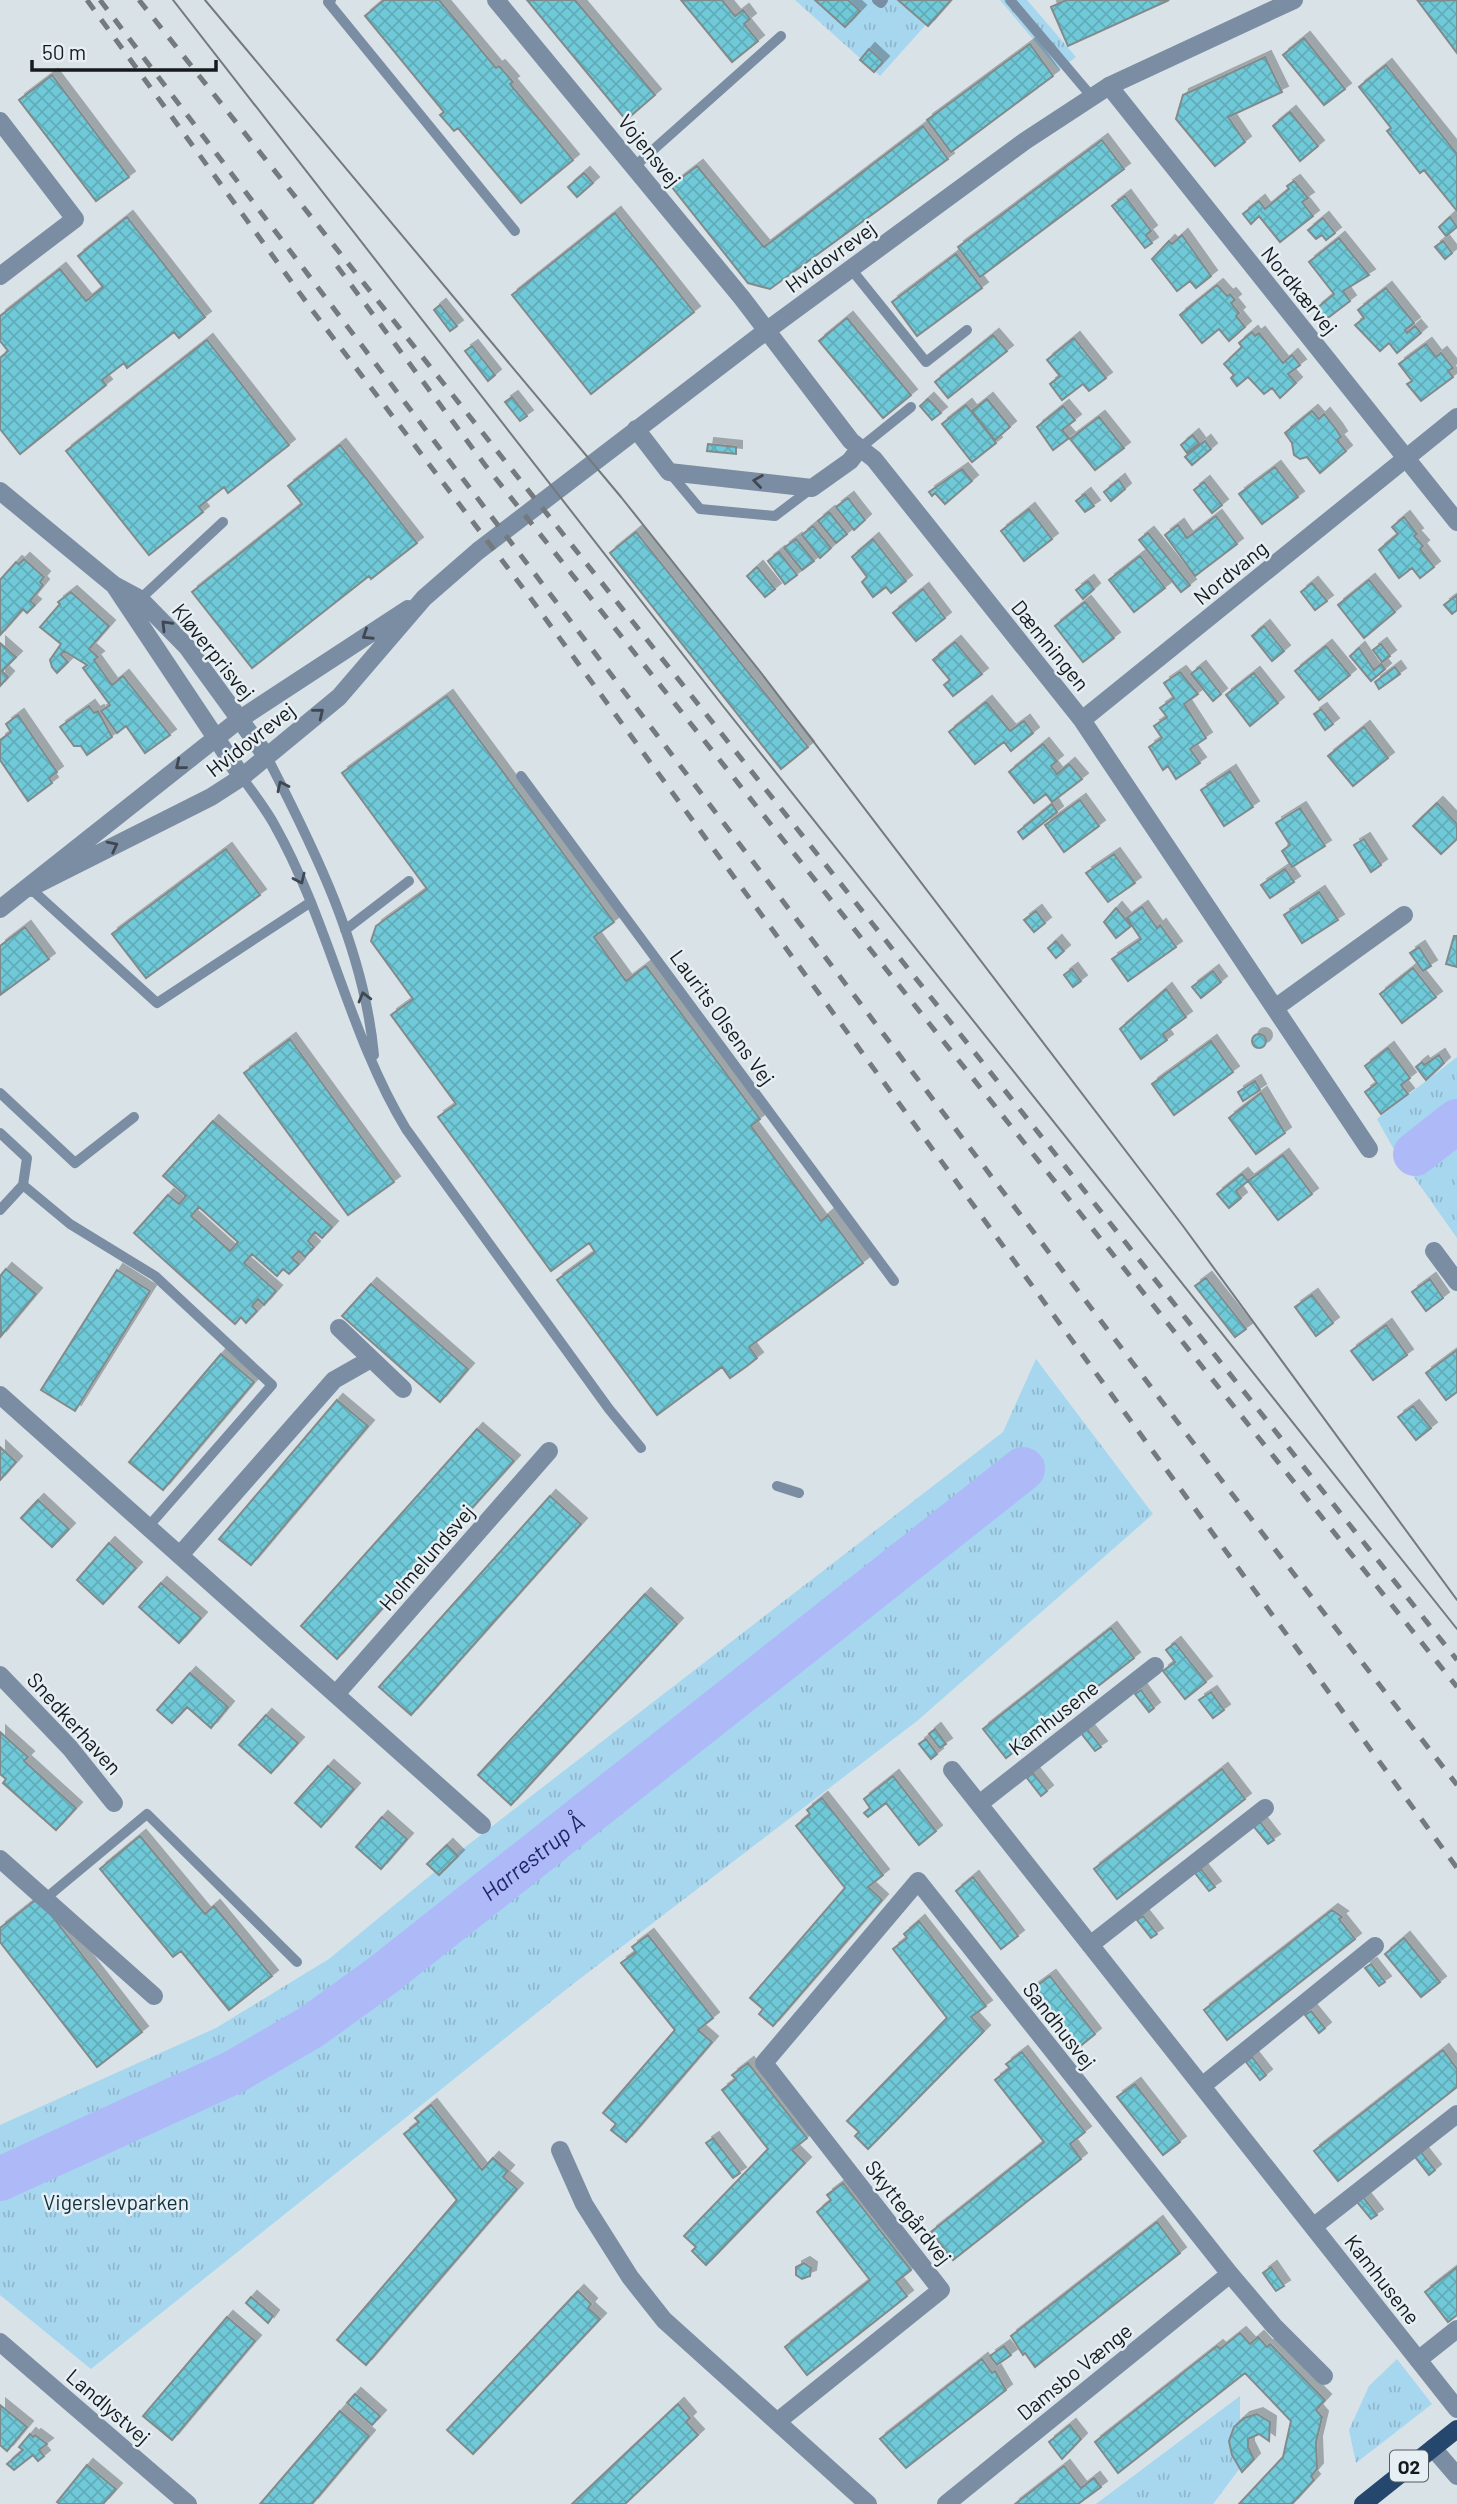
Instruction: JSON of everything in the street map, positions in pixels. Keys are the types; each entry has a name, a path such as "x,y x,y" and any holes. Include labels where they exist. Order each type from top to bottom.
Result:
{"main road":[{"name":"O2","path":"1363,2504 1457,2429"}],"street":[{"name":"Vojensvej","path":"496,0 635,166 766,331"},
{"name":"Hvidovrevej","path":"0,909 30,888 240,719 424,598 478,551 636,429 1025,141 1109,86 1294,0"},
{"name":"Nordkærvej","path":"1109,86 1457,522"},
{"path":"0,121 75,219 0,276"},
{"name":"Dæmningen","path":"766,331 850,441 874,459 1082,720 1369,1149"},
{"name":"Nordvang","path":"1082,720 1457,417"},
{"path":"636,429 669,472 812,488 850,461 860,448"},
{"name":"Kløverprisvej","path":"0,491 187,647 267,757"},
{"name":"Hvidovrevej","path":"30,888 211,797 242,778 340,697 424,598"},
{"name":"Kløverprisvej","path":"134,604 242,778"},
{"path":"1275,1008 1404,915"},
{"path":"1434,1251 1457,1282"},
{"path":"340,1328 403,1389"},
{"path":"180,1555 334,1380 371,1359"},
{"path":"0,1395 482,1825"},
{"name":"Holmelundsvej","path":"336,1694 550,1451"},
{"name":"Kamhusene","path":"979,1804 1155,1666"},
{"name":"Snedkerhaven","path":"0,1675 70,1748 114,1803"},
{"name":"Kamhusene","path":"952,1770 1457,2409"},
{"path":"1090,1945 1265,1808"},
{"path":"0,1859 154,1996"},
{"name":"Sandhusvej","path":"764,2063 918,1881 1230,2274 1274,2326 1324,2376"},
{"path":"1202,2086 1375,1946"},
{"name":"Skyttegårdvej","path":"764,2063 941,2290 778,2421"},
{"name":"Kamhusene","path":"1313,2227 1457,2114"},
{"path":"560,2150 584,2204 646,2298 664,2320 868,2504"},
{"name":"Damsbo Vænge","path":"946,2504 1230,2274"},
{"path":"1418,2360 1457,2329"},
{"name":"Landlystvej","path":"0,2342 177,2501"},
{"path":"1433,2448 1457,2476"}],"lane":[{"path":"331,0 328,2 515,231"},
{"path":"877,0 881,3 883,0"},
{"path":"1010,0 1092,96"},
{"path":"635,166 781,36"},
{"path":"851,269 926,362 967,330"},
{"path":"860,448 911,407"},
{"path":"669,472 700,509 775,516 812,488"},
{"path":"134,604 223,522"},
{"path":"267,757 319,862 345,930 371,1024 375,1064"},
{"name":"Laurits Olsens Vej","path":"521,776 894,1281"},
{"path":"242,778 275,825 311,902 388,1099 406,1129 608,1409 641,1448"},
{"path":"345,930 409,881"},
{"path":"30,888 157,1003 311,902"},
{"path":"0,1093 75,1163 134,1117"},
{"path":"0,1133 27,1158 23,1185 0,1210"},
{"path":"23,1185 70,1224 155,1276 272,1385 148,1527"},
{"path":"777,1486 799,1493"},
{"path":"46,1898 147,1814 297,1962"}],"green space":[{"path":"795,0 948,0 880,76"},
{"path":"1000,0 1027,0 1076,57 1059,70"},
{"path":"1457,1057 1457,1238 1392,1146 1377,1119"},
{"name":"Vigerslevparken","path":"1036,1359 1153,1514 917,1721 573,1984 91,2369 0,2295 0,2125 216,2028 329,1959 460,1851 1003,1432"},
{"path":"1397,2359 1432,2404 1356,2463 1349,2430 1369,2386"},
{"path":"1240,2396 1240,2468 1213,2504 1096,2504"}],"building":[{"path":"384,0 439,0 496,68 499,66 513,82 510,84 573,160 521,203 458,128 454,131 440,115 444,112 365,16"},
{"path":"527,0 575,0 655,95 626,120"},
{"path":"681,0 722,0 735,16 743,10 750,19 744,24 758,41 732,62"},
{"path":"815,0 848,0 860,11 845,27"},
{"path":"898,0 951,0 928,26"},
{"path":"1066,0 1169,0 1068,46 1051,7"},
{"path":"1457,0 1457,53 1418,1"},
{"path":"1304,38 1345,89 1324,105 1283,55"},
{"path":"1030,44 1053,76 951,152 927,120"},
{"path":"869,49 883,62 874,72 860,60"},
{"path":"1265,57 1282,92 1228,117 1245,142 1215,166 1176,119 1183,95"},
{"path":"1386,65 1457,154 1457,211 1424,170 1420,173 1387,131 1391,128 1359,87"},
{"path":"52,75 129,177 96,201 19,100"},
{"path":"1290,112 1318,146 1300,161 1273,126"},
{"path":"923,126 948,159 770,289 748,283 671,186 697,166 764,247"},
{"path":"1102,140 1124,169 980,277 958,247"},
{"path":"584,173 593,183 577,197 568,187"},
{"path":"1294,181 1308,198 1302,202 1313,216 1280,242 1259,216 1251,224 1243,214 1259,201 1265,209 1289,189 1287,186"},
{"path":"1125,196 1151,231 1146,235 1152,243 1145,248 1112,206"},
{"path":"615,213 694,312 591,394 512,295"},
{"path":"127,217 205,317 179,338 174,332 127,368 124,363 102,380 106,385 20,454 0,429 0,358 8,351 0,341 0,316 60,269 86,301 103,287 78,256"},
{"path":"1450,217 1457,227 1446,236 1439,227"},
{"path":"1323,218 1335,233 1326,240 1322,235 1316,239 1308,230"},
{"path":"1182,235 1211,276 1196,288 1190,281 1177,291 1152,259 1169,241 1172,244"},
{"path":"1339,238 1369,275 1343,291 1350,301 1325,320 1316,309 1334,294 1309,262"},
{"path":"1443,241 1452,253 1445,259 1435,247"},
{"path":"956,254 982,288 917,336 892,302"},
{"path":"1217,285 1235,300 1231,303 1239,313 1236,316 1245,327 1229,341 1219,329 1202,343 1180,315"},
{"path":"1386,288 1414,323 1405,330 1407,333 1415,326 1421,333 1397,353 1389,343 1380,351 1355,325 1364,318 1358,310"},
{"path":"440,305 457,326 450,331 434,310"},
{"path":"847,318 911,395 883,418 819,341"},
{"path":"1252,332 1255,336 1259,333 1283,363 1292,355 1300,365 1288,374 1296,383 1280,398 1272,388 1264,394 1248,377 1237,386 1231,378 1234,375 1224,364 1242,347 1239,343"},
{"path":"993,335 1007,351 948,398 935,382"},
{"path":"1074,338 1106,378 1089,391 1083,384 1062,400 1050,384 1060,376 1047,360"},
{"path":"207,340 289,445 228,493 224,487 199,507 203,512 149,555 66,451"},
{"path":"1426,344 1436,357 1441,353 1453,368 1448,371 1453,377 1421,401 1407,384 1412,381 1399,364"},
{"path":"472,346 495,375 488,381 465,351"},
{"path":"512,397 527,416 520,421 505,402"},
{"path":"928,399 941,413 932,420 920,406"},
{"path":"987,399 1010,427 995,440 972,411"},
{"path":"966,405 996,443 972,462 942,424"},
{"path":"1063,406 1075,420 1062,430 1069,438 1053,450 1037,427"},
{"path":"1312,411 1319,419 1324,414 1341,437 1337,440 1346,451 1320,473 1307,457 1300,459 1294,455 1292,443 1285,433"},
{"path":"1099,417 1124,448 1095,470 1070,439"},
{"path":"1193,435 1199,443 1187,453 1181,445"},
{"path":"1205,441 1211,449 1192,465 1185,457"},
{"path":"708,444 736,447 736,454 707,451"},
{"path":"340,445 417,543 371,579 369,576 252,668 192,592 302,504 288,486"},
{"path":"1275,467 1298,497 1262,524 1239,494"},
{"path":"962,469 972,481 945,504 935,493 932,496 929,492"},
{"path":"1119,480 1125,489 1111,501 1104,492"},
{"path":"1204,482 1222,505 1212,513 1194,490"},
{"path":"1085,494 1094,506 1085,512 1076,501"},
{"path":"848,498 865,520 854,530 836,507"},
{"path":"1029,509 1052,539 1024,561 1001,531"},
{"path":"829,512 847,534 836,543 818,521"},
{"path":"1216,516 1237,544 1195,576 1165,535 1178,525 1187,538"},
{"path":"1404,517 1423,546 1420,549 1434,567 1420,578 1412,568 1399,578 1379,550 1398,534 1392,527"},
{"path":"813,526 831,548 820,558 802,535"},
{"path":"636,532 808,747 781,769 610,553"},
{"path":"1148,533 1190,585 1181,592 1139,540"},
{"path":"796,539 814,561 802,570 784,548"},
{"path":"873,539 906,581 891,593 886,587 873,597 862,582 867,577 852,557"},
{"path":"779,552 797,575 785,584 768,561"},
{"path":"1140,556 1165,588 1134,612 1109,580"},
{"path":"24,559 44,577 40,582 43,585 30,601 35,605 27,613 23,609 0,635 0,580 16,562 19,564"},
{"path":"757,567 775,589 765,597 747,576"},
{"path":"1369,580 1395,612 1364,638 1338,605"},
{"path":"1088,581 1094,589 1083,599 1076,590"},
{"path":"1312,583 1327,601 1315,610 1301,592"},
{"path":"923,589 945,618 916,641 893,613"},
{"path":"71,592 109,626 89,649 98,657 94,660 112,685 123,676 170,735 145,753 126,726 117,733 101,711 110,705 83,668 87,665 64,651 61,655 68,662 57,673 52,667 50,660 61,644 40,627 60,604 58,602"},
{"path":"1457,595 1457,610 1452,614 1444,605"},
{"path":"1085,602 1114,638 1083,662 1055,626"},
{"path":"1264,626 1284,651 1272,661 1252,636"},
{"path":"955,642 982,674 953,696 944,685 950,680 933,660"},
{"path":"0,643 16,657 2,671 8,677 0,686"},
{"path":"1381,644 1390,656 1382,662 1373,650"},
{"path":"1326,646 1350,675 1319,700 1295,671"},
{"path":"1359,648 1374,670 1381,664 1385,669 1371,681 1350,656"},
{"path":"1200,667 1221,694 1213,701 1191,674"},
{"path":"1395,667 1400,674 1379,689 1375,682"},
{"path":"1180,672 1198,694 1184,704 1206,738 1190,749 1200,763 1176,779 1168,766 1163,770 1149,747 1162,738 1154,726 1167,717 1160,708 1174,698 1164,683"},
{"path":"1254,673 1278,703 1250,726 1226,695"},
{"path":"447,696 614,922 594,937 626,981 646,966 760,1119 751,1126 821,1221 828,1215 863,1263 749,1347 757,1358 747,1366 730,1378 722,1367 657,1415 557,1280 595,1252 589,1243 551,1271 438,1117 456,1104 391,1015 413,999 371,941 376,926 427,889 342,773"},
{"path":"986,702 1010,731 1024,721 1033,733 1011,751 1004,742 975,764 949,732"},
{"path":"89,706 94,713 98,711 112,737 87,755 81,746 74,746 60,727"},
{"path":"1321,709 1333,724 1325,730 1314,714"},
{"path":"18,715 57,772 49,778 52,783 28,801 0,760 0,740 11,732 6,724"},
{"path":"1364,727 1388,758 1353,786 1328,756"},
{"path":"1043,744 1057,761 1051,766 1057,774 1069,764 1082,779 1052,802 1046,794 1034,803 1009,772"},
{"path":"1230,771 1253,807 1224,826 1201,790"},
{"path":"1080,800 1099,826 1064,852 1045,825"},
{"path":"1437,803 1457,824 1457,839 1441,854 1413,826"},
{"path":"1052,804 1057,812 1023,839 1018,832"},
{"path":"1300,808 1325,846 1292,867 1282,851 1290,845 1276,823"},
{"path":"1364,839 1381,865 1371,872 1354,845"},
{"path":"226,849 260,895 146,978 112,934"},
{"path":"1114,854 1135,883 1108,902 1086,873"},
{"path":"1285,869 1294,882 1270,898 1261,885"},
{"path":"1319,892 1338,920 1302,943 1284,915"},
{"path":"1142,907 1157,928 1160,925 1176,947 1128,981 1112,959 1141,939 1127,918"},
{"path":"1116,908 1131,926 1116,938 1104,922"},
{"path":"1036,911 1045,923 1034,932 1024,920"},
{"path":"25,927 49,959 0,995 0,946"},
{"path":"1454,936 1457,936 1457,967 1446,964"},
{"path":"1056,941 1064,951 1056,958 1048,948"},
{"path":"1419,947 1431,966 1423,971 1410,953"},
{"path":"1413,968 1436,997 1402,1023 1380,994"},
{"path":"1072,969 1081,981 1073,987 1064,975"},
{"path":"1213,971 1221,982 1201,998 1192,987"},
{"path":"1166,989 1186,1017 1163,1034 1167,1040 1141,1059 1120,1029"},
{"path":"1256,1034 1262,1034 1266,1041 1262,1048 1256,1048 1252,1044 1252,1038"},
{"path":"290,1039 394,1182 348,1215 244,1073"},
{"path":"1211,1041 1233,1072 1174,1115 1152,1084"},
{"path":"1388,1048 1410,1078 1401,1085 1408,1094 1381,1114 1365,1092 1377,1083 1365,1066"},
{"path":"1439,1055 1444,1063 1426,1080 1416,1067"},
{"path":"1255,1081 1260,1090 1243,1101 1238,1092"},
{"path":"1261,1093 1285,1133 1256,1154 1229,1118"},
{"path":"213,1121 332,1227 322,1238 315,1232 308,1241 314,1247 305,1257 299,1251 292,1258 299,1264 289,1274 283,1269 277,1276 252,1254 244,1263 276,1291 264,1305 258,1299 252,1306 257,1311 246,1323 241,1317 235,1324 134,1233 168,1195 179,1204 186,1196 163,1176","holes":["199,1207 238,1242 230,1251 191,1216"]},
{"path":"1283,1155 1312,1194 1278,1220 1248,1181"},
{"path":"1242,1174 1248,1181 1236,1191 1241,1198 1229,1208 1217,1194"},
{"path":"6,1269 36,1294 1,1336 0,1276"},
{"path":"117,1270 150,1291 75,1411 41,1390"},
{"path":"1206,1278 1246,1329 1235,1337 1195,1286"},
{"path":"1430,1279 1443,1298 1426,1311 1412,1292"},
{"path":"371,1284 468,1369 440,1402 342,1316"},
{"path":"1312,1295 1333,1323 1316,1336 1295,1307"},
{"path":"1386,1325 1407,1355 1373,1380 1351,1351"},
{"path":"1457,1350 1457,1392 1446,1400 1426,1373"},
{"path":"221,1354 254,1382 163,1490 129,1462"},
{"path":"337,1400 368,1426 251,1565 219,1539"},
{"path":"1413,1406 1431,1428 1416,1440 1398,1417"},
{"path":"477,1429 514,1461 337,1659 301,1626"},
{"path":"0,1447 16,1462 0,1480"},
{"path":"550,1496 581,1524 411,1715 379,1687"},
{"path":"38,1500 69,1529 52,1547 21,1518"},
{"path":"109,1543 136,1568 103,1604 77,1580"},
{"path":"161,1583 201,1618 179,1643 139,1607"},
{"path":"645,1594 677,1624 511,1805 478,1775"},
{"path":"1111,1628 1134,1658 1006,1758 983,1729"},
{"path":"1175,1643 1206,1682 1185,1699 1163,1671 1175,1662 1166,1650"},
{"path":"190,1673 228,1707 211,1728 187,1707 172,1723 157,1710"},
{"path":"1141,1690 1154,1708 1149,1712 1135,1694"},
{"path":"1211,1692 1224,1710 1213,1718 1199,1700"},
{"path":"266,1715 298,1743 271,1773 239,1745"},
{"path":"935,1729 946,1744 940,1748 929,1734"},
{"path":"1087,1729 1101,1747 1095,1751 1081,1733"},
{"path":"0,1732 28,1757 24,1761 76,1808 56,1830 3,1783 6,1779 0,1774"},
{"path":"926,1739 937,1754 931,1759 919,1744"},
{"path":"328,1766 354,1789 321,1827 295,1803"},
{"path":"1222,1769 1245,1799 1117,1899 1094,1869"},
{"path":"1033,1773 1047,1791 1041,1796 1027,1778"},
{"path":"893,1776 936,1831 919,1845 886,1803 868,1817 864,1813 870,1808 864,1799"},
{"path":"822,1798 883,1875 868,1887 882,1900 773,2026 759,2014 763,2009 750,1998 845,1888 796,1826 810,1814 807,1810"},
{"path":"382,1817 407,1839 381,1869 356,1847"},
{"path":"1260,1822 1274,1840 1268,1844 1254,1827"},
{"path":"140,1836 205,1914 214,1906 272,1976 229,2010 181,1951 173,1957 100,1869"},
{"path":"447,1845 458,1856 439,1875 427,1864"},
{"path":"1201,1869 1215,1887 1209,1891 1195,1873"},
{"path":"973,1877 1018,1936 1001,1949 956,1891"},
{"path":"38,1898 142,2032 97,2067 0,1942 0,1928"},
{"path":"1332,1910 1342,1917 1339,1919 1355,1939 1227,2040 1204,2010"},
{"path":"1143,1916 1157,1934 1151,1938 1137,1920"},
{"path":"919,1921 986,2006 971,2017 984,2031 868,2149 855,2136 859,2132 847,2121 947,2018 893,1949 907,1938 904,1934"},
{"path":"648,1935 713,2018 698,2030 712,2042 626,2142 611,2130 616,2124 603,2113 675,2030 621,1963 636,1952 632,1947"},
{"path":"1404,1938 1440,1982 1421,1997 1385,1954"},
{"path":"1371,1964 1385,1982 1379,1986 1365,1968"},
{"path":"1050,1976 1095,2034 1078,2048 1032,1989"},
{"path":"1311,2011 1325,2028 1319,2033 1305,2015"},
{"path":"1443,2050 1457,2069 1457,2087 1338,2181 1314,2151"},
{"path":"1022,2052 1085,2132 1070,2144 1081,2159 953,2260 931,2232 1044,2142 995,2080 1010,2068 1006,2064"},
{"path":"1252,2057 1266,2075 1260,2080 1246,2062"},
{"path":"748,2063 807,2138 792,2150 805,2163 706,2265 692,2251 696,2247 684,2236 768,2149 722,2090 736,2079 732,2075"},
{"path":"1135,2084 1180,2142 1163,2155 1117,2097"},
{"path":"431,2105 482,2170 493,2158 508,2171 503,2177 517,2189 366,2365 337,2340 457,2200 404,2134 419,2122 415,2118"},
{"path":"713,2138 740,2173 733,2178 706,2143"},
{"path":"1421,2152 1435,2170 1429,2175 1415,2157"},
{"path":"843,2183 911,2270 896,2282 907,2296 807,2375 785,2347 870,2280 817,2212 831,2200 827,2195"},
{"path":"1363,2197 1377,2215 1371,2219 1357,2202"},
{"path":"1157,2222 1180,2253 1035,2367 1025,2353 1023,2355 1011,2336"},
{"path":"804,2263 811,2268 810,2276 802,2279 796,2275 796,2267"},
{"path":"1271,2267 1284,2286 1276,2291 1263,2273"},
{"path":"1457,2267 1457,2315 1448,2322 1425,2292"},
{"path":"578,2291 591,2304 588,2308 600,2319 473,2454 447,2430"},
{"path":"251,2297 273,2316 268,2323 246,2303"},
{"path":"227,2317 255,2341 172,2440 143,2416"},
{"path":"1240,2333 1250,2344 1258,2337 1267,2347 1270,2344 1325,2400 1316,2410 1322,2417 1316,2442 1317,2469 1311,2476 1314,2480 1292,2504 1239,2504 1283,2457 1291,2421 1245,2373 1118,2473 1095,2442 1217,2346 1220,2349"},
{"path":"1004,2346 1011,2355 997,2365 990,2356"},
{"path":"982,2359 992,2373 995,2371 1006,2390 906,2468 880,2439"},
{"path":"355,2394 380,2416 372,2425 347,2403"},
{"path":"678,2404 690,2418 686,2422 698,2435 625,2504 572,2504"},
{"path":"0,2405 27,2427 7,2451 0,2445"},
{"path":"340,2411 369,2436 312,2504 260,2504"},
{"path":"1257,2414 1270,2422 1269,2441 1259,2434 1248,2439 1248,2447 1254,2459 1242,2472 1232,2455 1229,2441 1234,2427 1244,2418"},
{"path":"1070,2425 1081,2439 1062,2459 1049,2442"},
{"path":"30,2434 47,2444 39,2450 44,2456 38,2461 33,2455 14,2470 7,2464 23,2450 19,2447"},
{"path":"87,2465 116,2489 103,2504 57,2502"},
{"path":"1064,2466 1081,2488 1094,2478 1101,2487 1078,2504 1015,2504"}],"waterway":[{"name":"Harrestrup Å","path":"1415,1154 1457,1121"},
{"name":"Harrestrup Å","path":"0,2179 234,2072 311,2027 383,1975 1023,1469"}],"tram line":[{"path":"173,0 723,706 1457,1629"},
{"path":"205,0 621,497 762,674 1183,1226 1457,1600"}],"railway":[{"path":"87,0 312,310 526,592 1457,1868"},
{"path":"100,0 1229,1490 1457,1785"},
{"path":"139,0 1457,1660"},
{"path":"337,266 485,465 1457,1687"}]}
